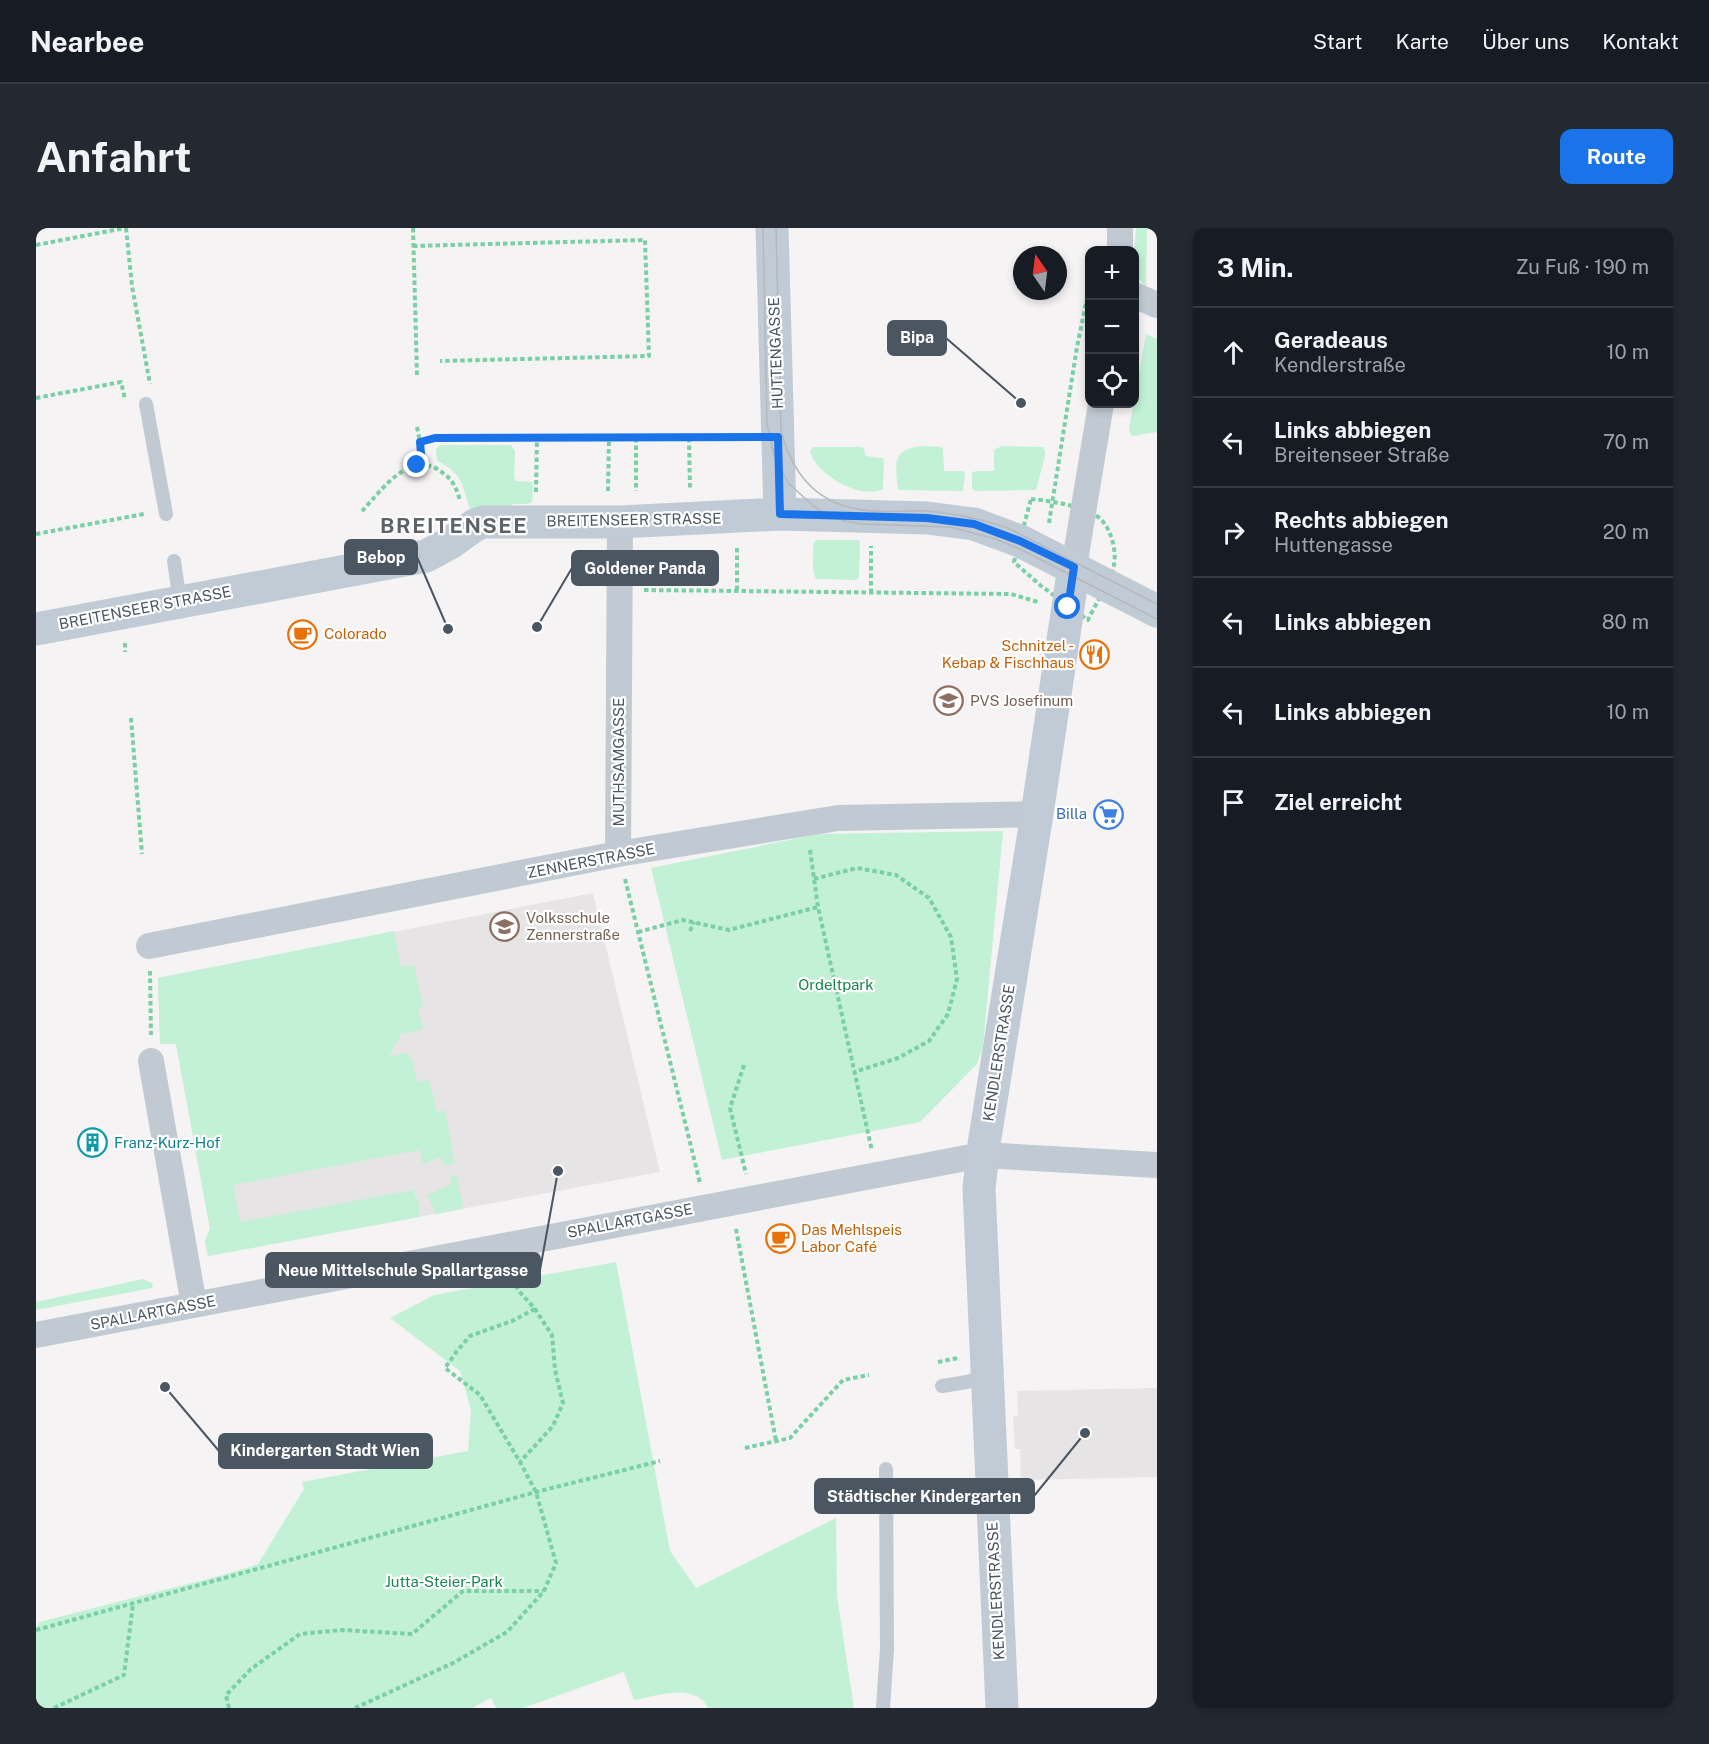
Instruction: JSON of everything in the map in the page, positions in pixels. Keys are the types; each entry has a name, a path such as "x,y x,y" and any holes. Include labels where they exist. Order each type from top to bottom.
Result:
{"street":[{"name":"HUTTENGASSE","path":"772,228 780,514"},
{"path":"1120,228 1120,246"},
{"path":"1139,297 1157,305"},
{"name":"KENDLERSTRASSE","path":"1002,1708 976,1366 979,1188 982,1155 1100,408"},
{"name":"BREITENSEER STRASSE","path":"36,629 426,556 483,522 621,522 780,514 927,518 974,524 1020,541 1157,610"},
{"name":"MUTHSAMGASSE","path":"618,855 621,522"},
{"name":"ZENNERSTRASSE","path":"149,946 618,855 838,818 1037,814"},
{"path":"151,1060 194,1305"},
{"name":"SPALLARTGASSE","path":"36,1335 982,1155 1157,1165"}],"lane":[{"path":"146,404 166,512"},
{"path":"174,561 180,602"},
{"path":"942,1386 967,1382 976,1366"},
{"path":"883,1708 887,1649 886,1469"}],"path":[{"path":"36,245 126,228 132,286 151,390 146,404 126,404 121,382 36,398"},
{"path":"413,228 417,375"},
{"path":"413,246 645,240 649,356 440,361"},
{"path":"417,427 422,465"},
{"path":"420,442 435,438 778,437"},
{"path":"536,522 537,438"},
{"path":"609,438 621,522"},
{"path":"621,522 636,438"},
{"path":"688,438 691,519"},
{"path":"362,511 401,471 422,465 439,469 454,484 461,505 462,534"},
{"path":"36,534 166,512"},
{"path":"737,590 738,517"},
{"path":"871,539 871,593"},
{"path":"620,590 1011,594 1038,602"},
{"path":"131,717 142,854"},
{"path":"807,823 818,908 878,1175"},
{"path":"618,855 706,1207"},
{"path":"814,879 857,868 896,875 929,898 951,938 957,979 948,1014 929,1041 898,1058 854,1072"},
{"path":"638,932 683,920 729,930 818,908"},
{"path":"690,931 694,922"},
{"path":"149,946 151,1060"},
{"path":"744,1065 730,1108 776,1441"},
{"path":"518,1290 535,1309 552,1335 555,1370 563,1403 553,1426 520,1462"},
{"path":"355,1708 453,1663 507,1632 544,1591 556,1563 536,1492 480,1395 445,1368 470,1336 512,1321 535,1309"},
{"path":"938,1362 976,1366"},
{"path":"745,1448 790,1438 843,1380 869,1375"},
{"path":"36,1630 536,1492 660,1461"},
{"path":"229,1708 226,1695 250,1669 300,1634 342,1629 412,1634 463,1591 544,1591"},
{"path":"54,1708 124,1675 133,1604"}],"shaded area":[{"path":"593,893 660,1172 208,1256 205,1241 210,1229 176,1044 160,1044 158,978"},
{"path":"1157,1388 1157,1477 1021,1480 1020,1449 1015,1449 1013,1416 1018,1416 1017,1391"}],"green space":[{"path":"1136,228 1147,228 1146,287 1139,278 1139,246 1134,246"},
{"path":"1146,334 1157,339 1157,432 1133,436 1129,429 1133,408 1139,408 1139,373"},
{"path":"440,445 511,445 515,451 514,477 516,481 532,482 532,502 513,504 510,509 471,511 457,476 437,461 436,449"},
{"path":"924,446 943,448 944,471 963,471 965,473 963,491 898,490 896,464 898,458 906,450"},
{"path":"1002,446 1043,447 1045,456 1036,490 976,491 972,489 972,473 994,471 994,450"},
{"path":"813,447 861,447 864,448 865,456 883,458 883,489 874,492 863,491 840,483 821,469 814,460 810,451"},
{"path":"817,540 858,540 860,542 859,577 856,580 816,579 813,571 813,556 814,542"},
{"name":"Ordeltpark","path":"1003,831 983,1046 977,1064 920,1122 722,1160 651,868 819,834"},
{"path":"394,931 401,967 414,965 423,1006 418,1008 423,1029 401,1034 389,1056 407,1053 412,1059 417,1082 429,1080 437,1112 445,1110 455,1164 445,1166 440,1157 423,1164 420,1150 233,1185 240,1222 413,1190 419,1205 419,1217 208,1256 205,1241 210,1229 176,1044 160,1044 158,978"},
{"path":"457,1175 463,1209 436,1214 427,1195 452,1184 449,1177"},
{"name":"Jutta-Steier-Park","path":"616,1262 670,1551 696,1588 836,1518 837,1596 854,1708 708,1708 702,1700 685,1693 664,1694 634,1700 624,1672 523,1708 496,1708 491,1698 472,1708 36,1708 36,1628 39,1622 258,1564 304,1489 302,1482 468,1451 471,1410 460,1371 390,1318 434,1295"},
{"path":"143,1279 153,1284 152,1288 36,1310 36,1302"}],"tram line":[{"path":"763,228 767,424 775,459 789,484 817,509 845,521 863,524 950,527 996,539 1157,619"},
{"path":"776,228 781,431 791,459 807,482 828,499 857,509 947,513 1008,528 1157,604"}],"place":[{"name":"Bipa","path":"1021,403"},
{"name":"Goldener Panda","path":"537,627"},
{"name":"Bebop","path":"448,629"},
{"name":"Colorado","path":"303,634"},
{"name":"Schnitzel - Kebap & Fischhaus","path":"1095,655"},
{"name":"PVS Josefinum","path":"949,701"},
{"name":"Billa","path":"1108,814"},
{"name":"Volksschule Zennerstraße","path":"505,927"},
{"name":"Franz-Kurz-Hof","path":"93,1143"},
{"name":"Neue Mittelschule Spallartgasse","path":"558,1171"},
{"name":"Das Mehlspeis Labor Café","path":"780,1239"},
{"name":"Kindergarten Stadt Wien","path":"165,1387"},
{"name":"Städtischer Kindergarten","path":"1085,1433"}],"district":[{"name":"BREITENSEE","path":"454,526"}],"route":[{"path":"417,465 422,465 420,442 435,438 778,437 780,514 927,518 974,524 1020,541 1074,567 1068,607"}]}
